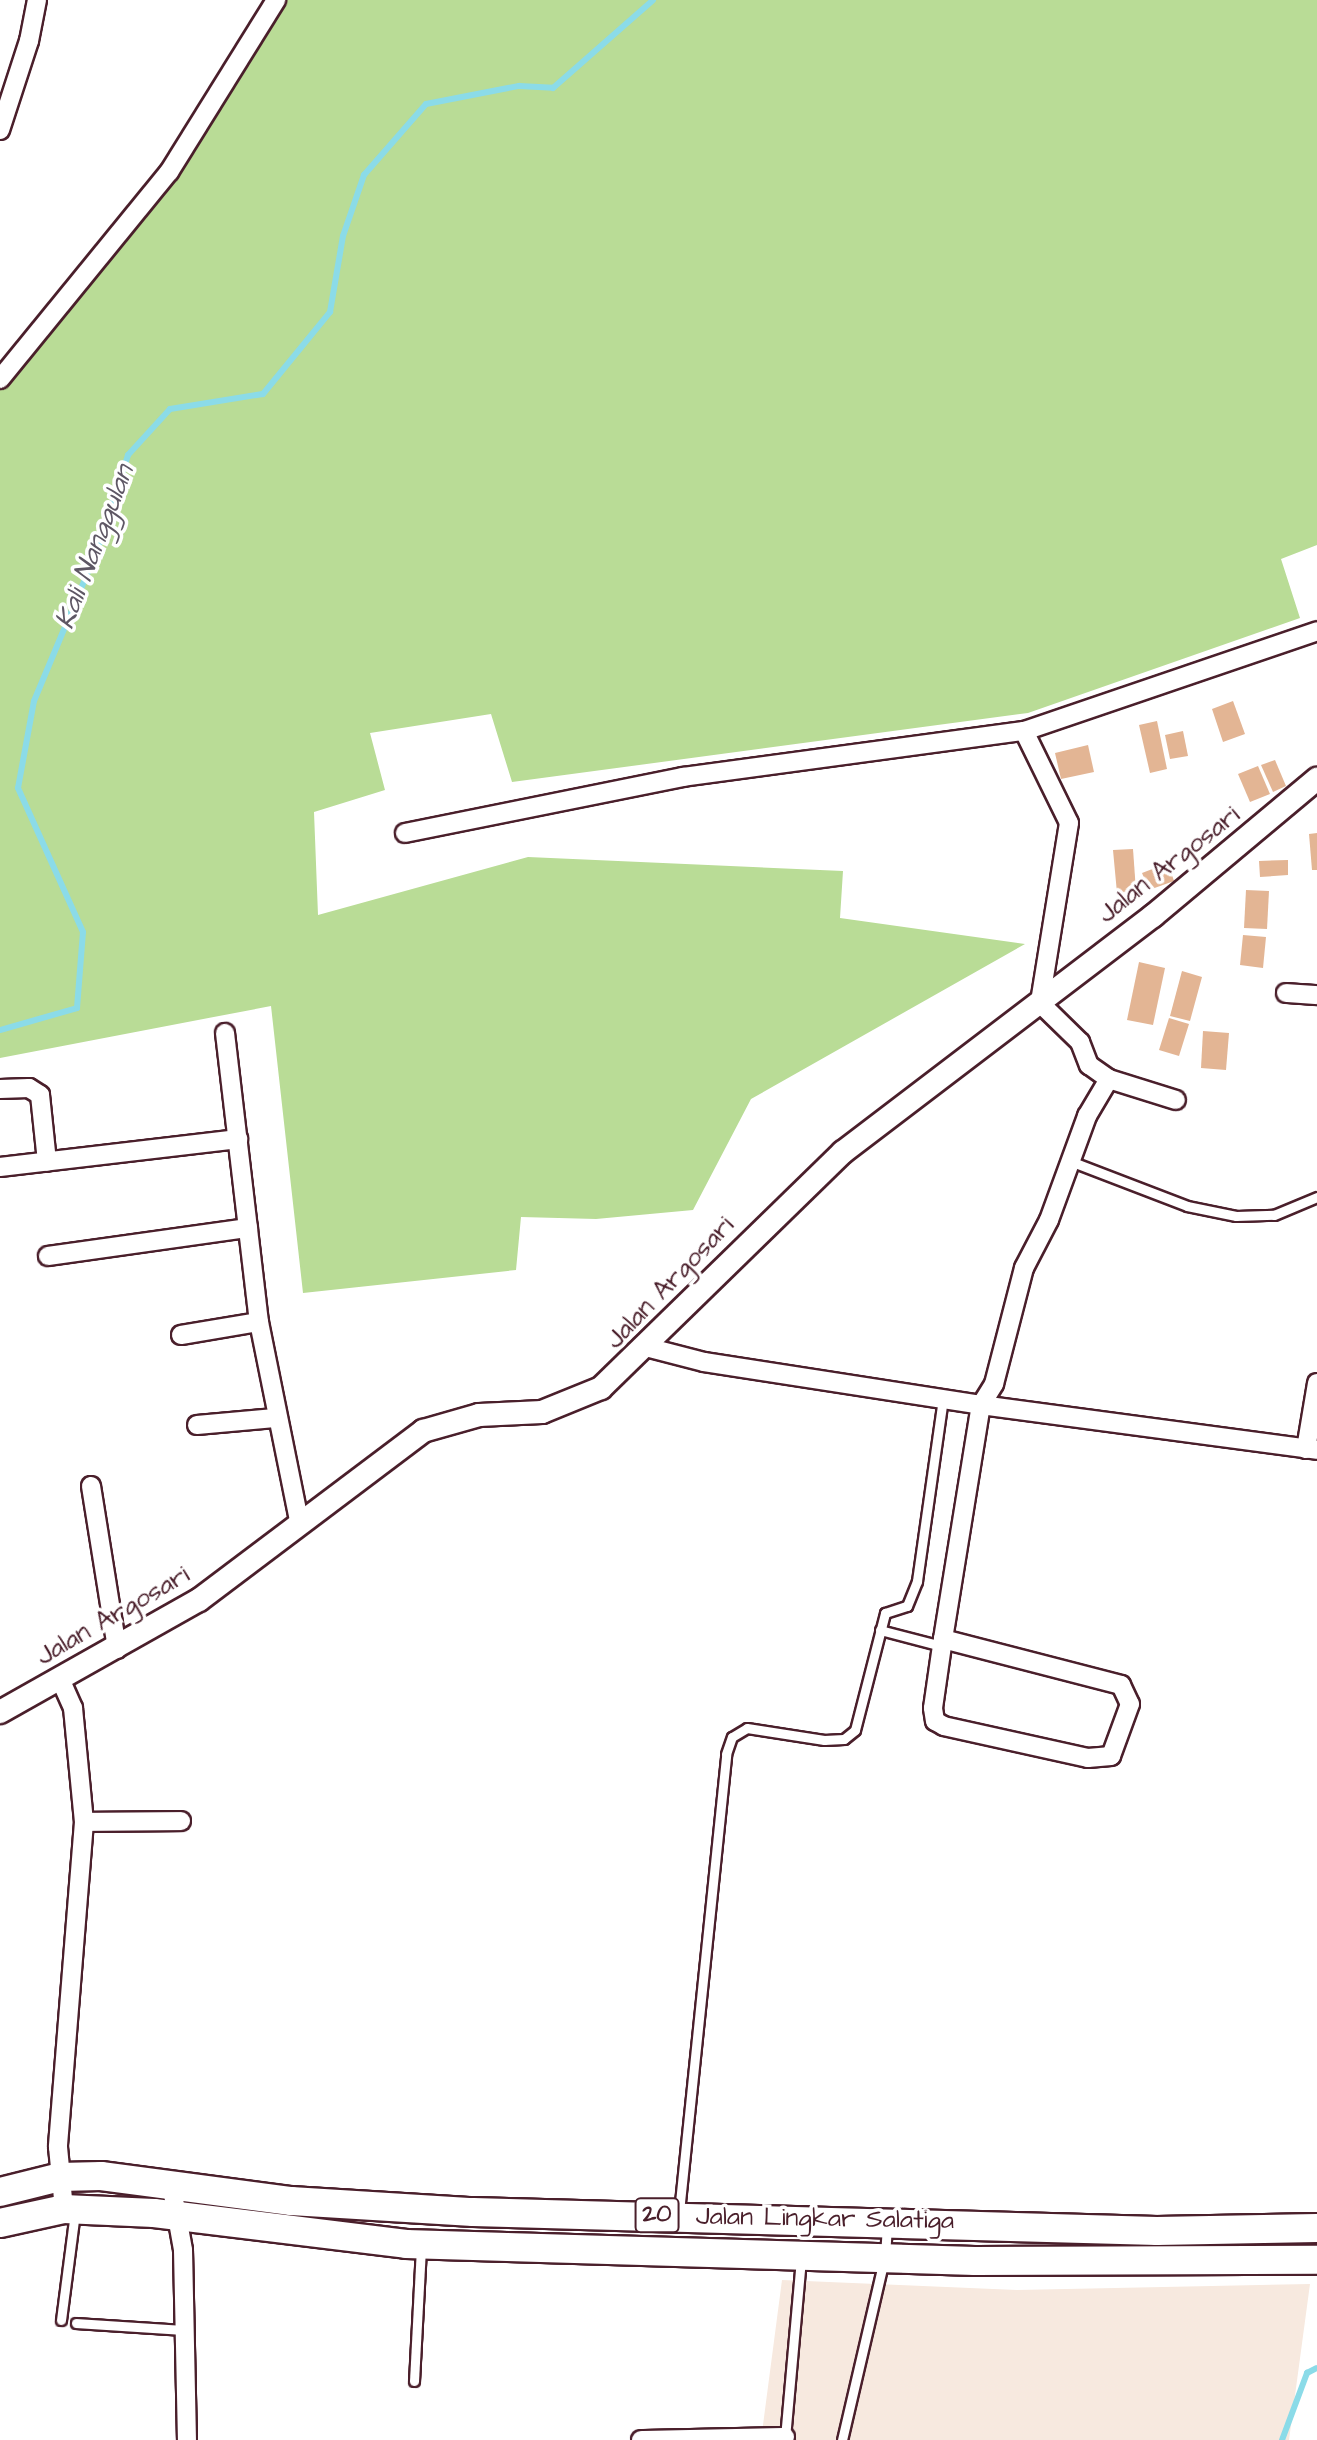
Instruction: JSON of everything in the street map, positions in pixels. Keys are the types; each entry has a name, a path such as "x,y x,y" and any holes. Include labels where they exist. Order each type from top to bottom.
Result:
{"highway":[{"name":"Jalan Lingkar Salatiga","path":"0,2192 60,2177 171,2183 291,2201 473,2212 887,2221 1157,2231 1317,2228"},
{"name":"Jalan Lingkar Salatiga","path":"0,2223 70,2209 177,2216 308,2236 421,2244 885,2255 975,2261 1317,2260"}],"street":[{"path":"0,130 37,0"},
{"path":"0,379 169,172 276,0"},
{"path":"405,833 683,777 1024,731 1317,631"},
{"path":"1024,731 1069,823 1040,1003 1080,1042 1089,1065 1109,1079 1176,1100"},
{"name":"Jalan Argosari","path":"0,1712 61,1681 199,1600 423,1431 452,1420 542,1412 571,1404 601,1388 843,1152 1257,833 1317,779"},
{"path":"1286,993 1317,995"},
{"path":"225,1033 259,1322 275,1418 300,1525"},
{"path":"943,1643 1121,1685 1130,1704 1111,1756 1088,1758 937,1723 933,1708 943,1643 981,1405 994,1384 1024,1268 1049,1220 1070,1161 1109,1079"},
{"path":"0,1089 29,1088 40,1095 47,1162"},
{"path":"0,1167 238,1139"},
{"path":"48,1256 248,1228"},
{"path":"181,1335 259,1322"},
{"path":"646,1347 704,1362 981,1405 1312,1449 1317,1383"},
{"path":"197,1425 275,1418"},
{"path":"91,1486 117,1649"},
{"path":"61,1681 73,1708 84,1822 58,2147 60,2177 70,2209"},
{"path":"84,1822 181,1821"},
{"path":"171,2183 177,2216 187,2440"},
{"path":"641,2440 785,2438"}],"lane":[{"path":"1070,1161 1187,1206 1236,1216 1274,1215 1317,1197"},
{"path":"678,2216 732,1737 747,1728 768,1727 844,1739 855,1730 880,1630 891,1608 907,1606 917,1581 943,1399"},
{"path":"880,1630 943,1643"},
{"path":"61,2320 70,2209"},
{"path":"842,2440 885,2255 887,2221"},
{"path":"414,2381 421,2244"},
{"path":"785,2438 801,2254"},
{"path":"76,2323 183,2330"}],"shaded area":[{"path":"782,2280 1017,2290 1310,2284 1289,2440 761,2440"}],"green space":[{"path":"269,0 1317,0 1317,545 1281,559 1300,618 1028,713 512,782 491,714 370,733 385,790 314,812 318,915 528,857 843,871 840,918 1025,944 751,1099 693,1210 596,1219 521,1217 516,1270 303,1293 271,1006 0,1058 0,362 41,323 167,168"}],"building":[{"path":"1233,701 1245,734 1223,742 1212,709"},
{"path":"1157,721 1167,769 1150,773 1139,725"},
{"path":"1183,731 1188,756 1170,759 1165,735"},
{"path":"1088,745 1094,772 1061,779 1055,753"},
{"path":"1275,760 1286,786 1273,792 1261,765"},
{"path":"1258,766 1270,794 1250,802 1238,774"},
{"path":"1317,833 1317,870 1312,870 1309,834"},
{"path":"1133,849 1136,891 1117,893 1113,850"},
{"path":"1288,860 1288,875 1260,877 1259,861"},
{"path":"1168,863 1174,881 1149,890 1142,873"},
{"path":"1246,890 1269,891 1267,929 1244,928"},
{"path":"1243,935 1266,937 1263,968 1240,965"},
{"path":"1139,962 1165,968 1153,1025 1127,1020"},
{"path":"1182,971 1202,977 1190,1021 1170,1016"},
{"path":"1169,1018 1189,1024 1179,1056 1159,1050"},
{"path":"1203,1031 1229,1033 1226,1070 1201,1068"}],"waterway":[{"name":"Kali Nanggulan","path":"0,1030 77,1008 83,932 18,788 34,701 98,548 128,455 170,409 263,394 330,312 343,236 364,175 426,104 519,86 553,88 653,0"},
{"path":"1282,2440 1307,2373 1317,2368"}]}
